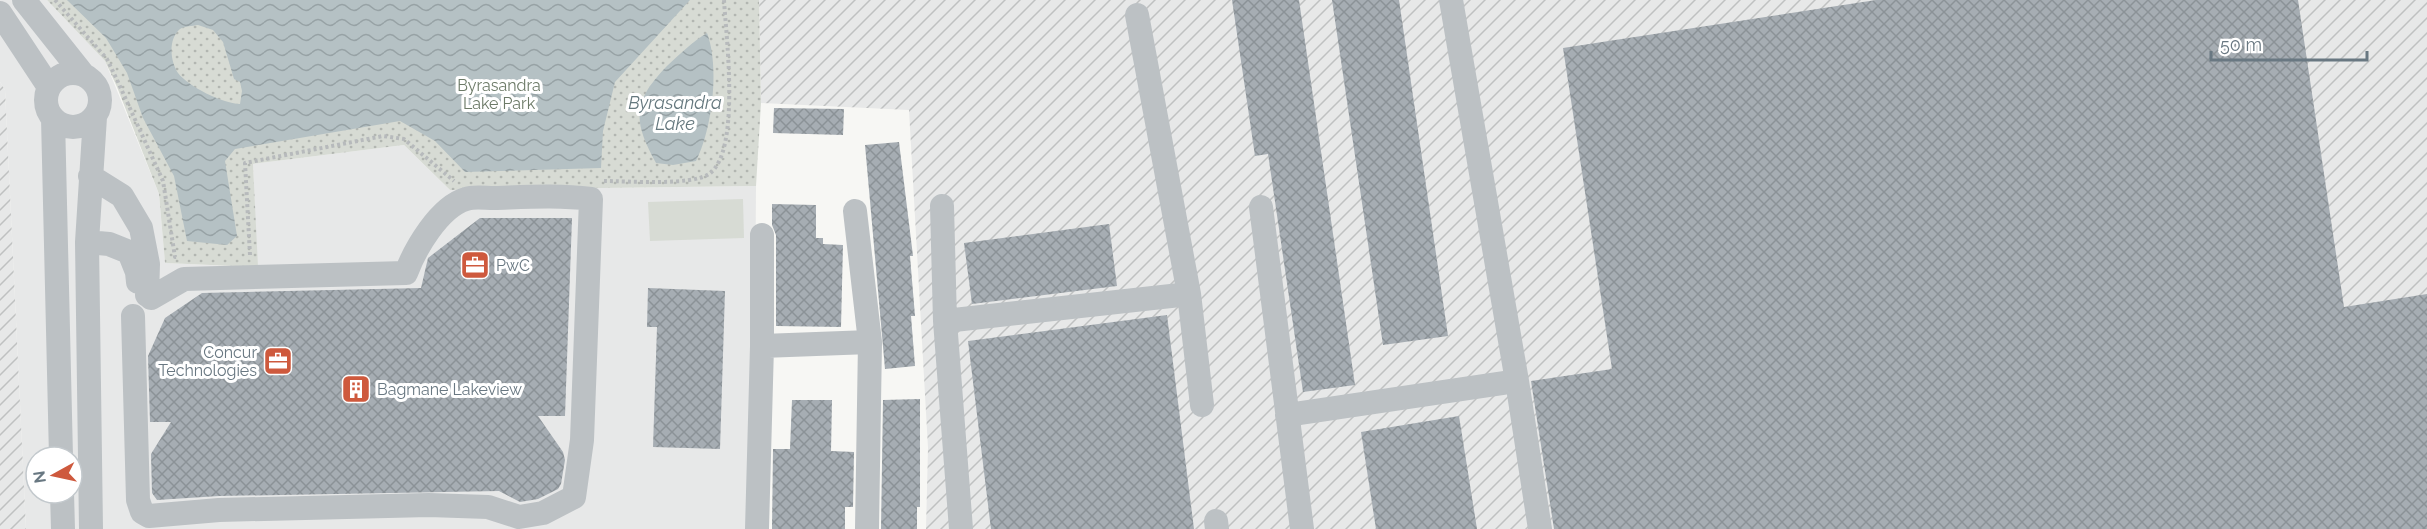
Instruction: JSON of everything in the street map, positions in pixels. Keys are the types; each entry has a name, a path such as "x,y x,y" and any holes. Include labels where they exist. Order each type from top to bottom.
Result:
{"street":[{"path":"24,0 82,73 96,84 100,92 101,100 95,117 87,242 91,529"},
{"path":"1451,0 1517,381 1540,529"},
{"path":"0,13 49,87"},
{"path":"1137,15 1189,294 1202,405"},
{"path":"61,445 53,118 46,104 49,87 59,76 74,72 82,73"},
{"path":"53,118 70,127 79,127 95,117"},
{"path":"90,176 122,196 141,228 148,264 143,301 138,500 142,512 149,516 219,510 449,505 488,507 519,517 543,513 574,497 582,440 591,199 561,195 465,199 429,230 406,273 184,279 143,301"},
{"path":"942,206 945,321 962,529"},
{"path":"1261,207 1302,529"},
{"path":"855,211 870,342 867,529"},
{"path":"757,529 762,346 762,235"},
{"path":"87,242 109,244 129,252 137,272 143,301"},
{"path":"945,321 1189,294"},
{"path":"762,346 870,342"},
{"path":"1287,415 1517,381"},
{"path":"62,505 63,529"}],"path":[{"path":"55,0 107,59 163,181 175,257 186,257"},
{"path":"597,181 691,180 709,174 717,164 725,144 730,95 724,0"},
{"path":"240,255 251,255 245,163 383,136 404,139 456,183"}],"shaded area":[{"path":"0,0 47,0 105,61 159,194 165,263 257,267 253,164 404,145 450,190 756,186 754,466 751,529 26,529 25,505 84,505 84,445 24,445 24,487 5,90 0,82"},
{"path":"759,0 2427,0 2427,529 926,529 928,448 909,110 761,103"},
{"path":"0,82 5,90 26,529 0,529"}],"green space":[{"name":"Byrasandra Lake","path":"47,0 759,0 761,103 756,186 450,190 404,145 253,164 258,267 165,263 159,194 117,87 105,61"},
{"path":"743,199 744,238 650,241 648,202"}],"water":[{"name":"Byrasandra Lake","path":"67,0 690,0 615,82 603,131 601,168 465,172 435,141 400,121 235,149 225,161 237,236 227,245 187,241 174,176 143,118 127,73 106,38","holes":["198,25 213,30 223,42 234,79 240,82 242,91 240,104 224,101 198,89 178,73 173,62 172,44 180,29"]},
{"name":"Byrasandra Lake","path":"707,33 711,47 713,80 710,116 702,148 696,161 673,165 656,163 648,148 640,123 642,101 656,78 667,66"}],"building":[{"path":"1232,0 1299,0 1355,385 1303,392 1268,154 1255,156"},
{"path":"1332,0 1399,0 1448,336 1383,345"},
{"path":"1876,0 2298,0 2344,307 2427,294 2427,529 1554,529 1531,381 1612,369 1563,48"},
{"path":"774,108 844,109 843,135 773,133"},
{"path":"899,142 913,256 910,256 915,316 911,316 915,366 885,369 865,145"},
{"path":"772,204 816,205 816,238 823,238 823,244 843,245 841,327 776,326 776,235 772,225"},
{"name":"Bagmane Lakeview","path":"480,218 572,218 565,416 538,416 563,452 565,460 558,489 538,499 520,502 499,491 219,496 157,500 152,493 151,454 171,422 150,422 148,356 165,318 202,293 421,288 428,258"},
{"path":"1109,224 1117,286 972,304 964,243"},
{"path":"648,288 725,291 720,449 653,447 657,327 647,327"},
{"path":"1167,315 1194,529 991,529 968,341"},
{"path":"920,399 920,507 917,507 917,529 881,529 883,400"},
{"path":"792,400 832,400 831,451 854,452 853,507 845,507 845,529 772,529 773,449 790,449"},
{"path":"1459,416 1477,529 1376,529 1361,432"}],"place":[{"name":"PwC","path":"475,265"},
{"name":"Concur Technologies","path":"278,361"},
{"name":"Bagmane Lakeview","path":"356,389"}],"park label":[{"name":"Byrasandra Lake Park","path":"499,94"}]}
